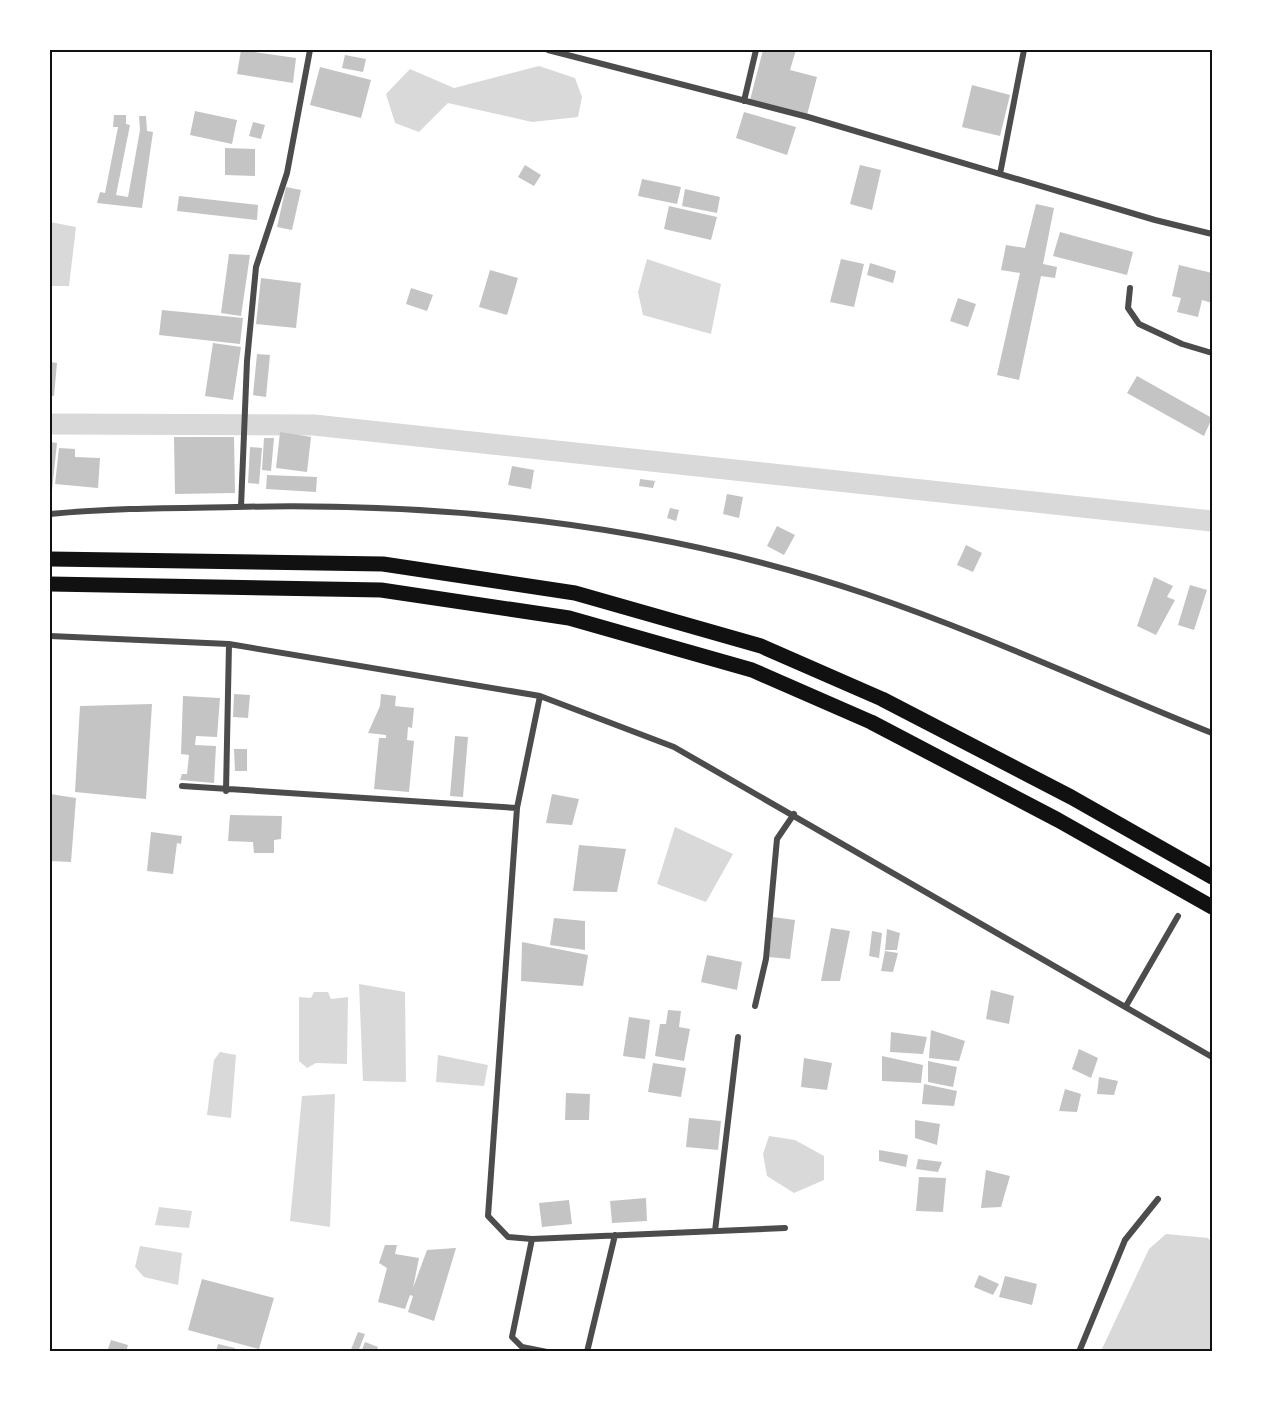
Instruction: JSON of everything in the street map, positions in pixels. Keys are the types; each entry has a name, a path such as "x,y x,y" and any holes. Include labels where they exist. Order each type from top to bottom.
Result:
{"highway":[{"path":"50,559 383,564 575,593 761,646 882,699 1071,797 1212,877"},
{"path":"50,584 381,590 580,621 752,670 871,722 1058,820 1212,907"}],"street":[{"path":"241,507 247,361 256,267 287,173 310,50"},
{"path":"548,50 744,100 1155,220 1212,234"},
{"path":"744,100 756,50"},
{"path":"1000,174 1024,50"},
{"path":"1130,288 1128,308 1139,324 1182,344 1212,353"},
{"path":"50,514 95,510 241,507 464,512 587,526 681,543 864,593 974,633 1212,733"},
{"path":"50,636 229,644 540,696 674,747 794,814 1212,1057"},
{"path":"226,791 229,644"},
{"path":"540,696 517,808 488,1216 508,1237 532,1239 784,1228"},
{"path":"182,786 226,791 517,808"},
{"path":"755,1006 766,958 777,839 794,814"},
{"path":"1126,1006 1178,916"},
{"path":"715,1231 738,1037"},
{"path":"1079,1352 1125,1240 1158,1199"},
{"path":"587,1352 615,1235"},
{"path":"532,1239 512,1337 522,1347 547,1352"}],"shaded area":[{"path":"539,66 575,78 582,97 578,117 532,122 448,103 419,132 395,123 386,94 410,69 454,88"},
{"path":"50,222 76,227 69,286 50,286"},
{"path":"647,259 721,284 711,334 643,315 638,292"},
{"path":"675,827 733,854 706,902 657,884"},
{"path":"359,984 405,992 406,1082 363,1081"},
{"path":"314,992 328,992 331,999 348,997 347,1064 316,1063 307,1068 299,1061 299,997 311,998"},
{"path":"220,1052 236,1055 231,1118 207,1115 214,1060"},
{"path":"438,1055 488,1065 484,1086 436,1082"},
{"path":"335,1094 330,1227 290,1221 302,1096"},
{"path":"769,1136 795,1140 824,1156 824,1180 794,1193 767,1176 763,1154"},
{"path":"159,1207 192,1211 189,1228 155,1225"},
{"path":"1166,1234 1208,1238 1212,1243 1212,1351 1101,1351 1149,1249"},
{"path":"140,1246 182,1253 178,1285 144,1277 135,1267"}],"building":[{"path":"241,50 296,58 293,83 237,74"},
{"path":"763,50 796,50 790,70 817,77 807,115 750,100"},
{"path":"345,55 366,59 363,72 342,68"},
{"path":"320,67 371,80 361,118 310,105"},
{"path":"972,85 1010,95 1000,136 962,127"},
{"path":"195,111 237,120 232,144 190,135"},
{"path":"744,112 796,127 787,155 736,138"},
{"path":"114,115 126,115 126,124 130,125 116,195 128,197 140,130 139,116 146,116 147,131 153,132 142,208 97,203 100,192 105,193 118,127 113,127"},
{"path":"253,122 265,125 261,139 249,136"},
{"path":"225,148 255,149 255,176 225,175"},
{"path":"525,165 541,175 534,186 518,177"},
{"path":"860,165 881,170 872,210 850,204"},
{"path":"642,179 681,187 677,204 638,196"},
{"path":"286,187 301,190 292,230 277,227"},
{"path":"685,189 720,197 717,213 682,206"},
{"path":"179,196 258,205 257,220 177,211"},
{"path":"1036,204 1054,208 1043,264 1057,267 1055,278 1041,276 1019,380 997,375 1020,273 1001,270 1006,245 1025,248"},
{"path":"669,206 717,217 711,240 664,229"},
{"path":"1060,232 1133,252 1127,275 1053,256"},
{"path":"229,254 250,255 241,316 221,313"},
{"path":"841,259 864,264 854,307 830,302"},
{"path":"870,263 896,271 893,283 867,275"},
{"path":"1179,265 1212,273 1212,303 1202,300 1198,317 1177,312 1181,298 1172,296"},
{"path":"490,270 518,278 507,315 479,307"},
{"path":"261,278 301,283 296,328 256,324"},
{"path":"411,288 433,295 427,311 406,304"},
{"path":"958,298 976,304 968,327 950,321"},
{"path":"162,310 243,318 240,344 159,335"},
{"path":"213,343 241,347 233,400 205,396"},
{"path":"257,354 270,355 266,397 253,395"},
{"path":"50,362 57,363 54,396 50,396"},
{"path":"1137,376 1212,418 1204,436 1127,393"},
{"path":"280,432 311,437 307,472 276,468"},
{"path":"174,437 234,437 235,493 175,494"},
{"path":"264,438 274,438 271,471 262,470"},
{"path":"50,442 57,443 51,500 50,500"},
{"path":"250,447 262,448 259,484 248,483"},
{"path":"59,448 75,449 75,457 100,458 98,488 55,484"},
{"path":"512,466 534,470 531,489 508,485"},
{"path":"267,475 317,477 316,492 266,489"},
{"path":"640,479 655,481 653,488 639,486"},
{"path":"727,494 743,497 739,518 723,514"},
{"path":"670,508 679,510 676,521 667,518"},
{"path":"777,526 795,535 784,555 767,546"},
{"path":"966,545 982,553 973,572 957,565"},
{"path":"1154,577 1173,586 1167,597 1175,600 1156,635 1137,626"},
{"path":"1190,585 1207,590 1194,630 1178,625"},
{"path":"234,694 250,695 248,718 233,717"},
{"path":"381,694 396,696 395,706 414,708 412,728 408,727 407,740 414,741 409,792 374,789 379,738 386,738 386,735 368,733 380,706"},
{"path":"183,696 220,698 217,737 196,736 195,745 216,746 214,783 180,780 182,774 187,774 189,755 181,754"},
{"path":"152,704 146,799 75,792 80,706"},
{"path":"455,736 468,737 463,797 450,796"},
{"path":"234,749 247,749 247,771 235,771"},
{"path":"50,794 76,798 71,862 50,861"},
{"path":"552,794 579,799 572,825 546,823"},
{"path":"230,815 282,816 281,839 274,840 274,853 254,853 253,842 228,841"},
{"path":"151,832 182,836 181,844 177,843 173,874 147,871"},
{"path":"579,845 626,849 617,892 573,891"},
{"path":"773,917 795,920 790,959 769,957"},
{"path":"554,918 585,921 585,950 550,945"},
{"path":"831,928 850,931 840,981 821,981"},
{"path":"887,929 900,933 897,950 885,950"},
{"path":"872,931 882,933 879,958 869,956"},
{"path":"522,942 588,955 583,986 521,981"},
{"path":"885,951 898,953 893,972 881,971"},
{"path":"707,955 742,962 737,990 701,982"},
{"path":"991,990 1014,996 1009,1024 986,1019"},
{"path":"668,1010 681,1011 679,1027 690,1029 684,1061 655,1056 660,1024 666,1024"},
{"path":"629,1017 650,1020 645,1059 623,1056"},
{"path":"931,1030 965,1041 959,1061 929,1058"},
{"path":"891,1032 927,1037 923,1054 890,1052"},
{"path":"1079,1049 1098,1058 1091,1078 1072,1069"},
{"path":"882,1056 923,1065 921,1083 882,1081"},
{"path":"804,1058 832,1063 827,1090 801,1087"},
{"path":"928,1061 957,1067 953,1087 928,1082"},
{"path":"653,1063 686,1068 681,1097 648,1092"},
{"path":"1099,1077 1118,1081 1114,1095 1097,1094"},
{"path":"924,1084 957,1091 954,1106 922,1104"},
{"path":"1065,1089 1081,1094 1077,1112 1059,1111"},
{"path":"566,1093 590,1094 589,1120 565,1120"},
{"path":"689,1118 721,1121 718,1150 686,1147"},
{"path":"915,1120 940,1124 937,1145 915,1138"},
{"path":"879,1150 908,1155 906,1167 879,1161"},
{"path":"918,1159 942,1162 938,1172 916,1169"},
{"path":"986,1170 1010,1176 1001,1207 981,1208"},
{"path":"919,1177 946,1178 943,1212 916,1211"},
{"path":"646,1198 647,1221 612,1223 610,1201"},
{"path":"569,1200 572,1224 542,1227 539,1203"},
{"path":"385,1245 397,1245 395,1254 419,1258 413,1288 427,1250 456,1248 434,1321 408,1312 413,1296 410,1295 405,1309 378,1302 387,1268 379,1263"},
{"path":"979,1275 999,1284 993,1295 974,1287"},
{"path":"1005,1276 1037,1284 1032,1305 999,1297"},
{"path":"202,1279 274,1298 259,1349 188,1330"},
{"path":"358,1332 365,1334 358,1352 350,1352"},
{"path":"111,1340 128,1345 126,1352 107,1352"},
{"path":"365,1342 378,1347 376,1352 361,1352"},
{"path":"218,1344 235,1348 234,1352 216,1352"}],"waterway":[{"path":"50,424 314,425 1212,521"}]}
